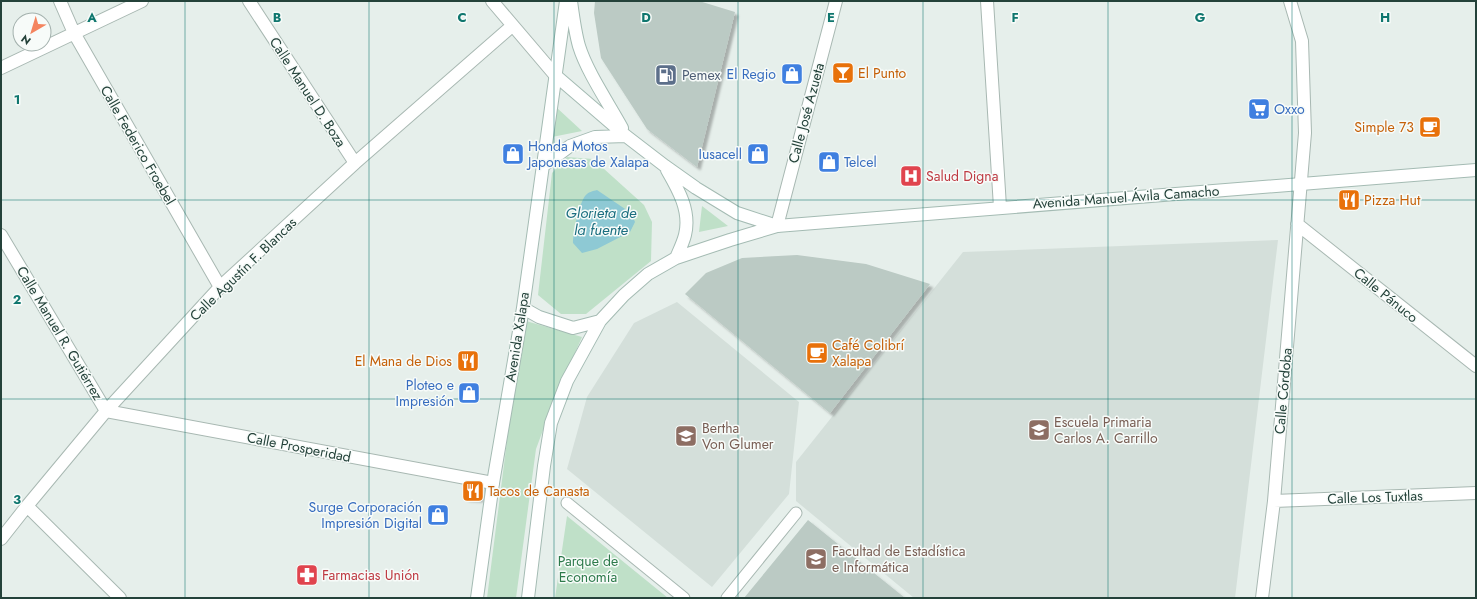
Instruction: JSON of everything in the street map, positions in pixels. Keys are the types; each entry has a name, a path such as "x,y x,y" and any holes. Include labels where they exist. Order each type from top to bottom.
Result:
{"street":[{"name":"Calle Federico Froebel","path":"60,1 74,33 220,287"},
{"path":"1,68 142,1"},
{"name":"Calle Manuel D. Boza","path":"249,1 355,163"},
{"name":"Avenida Manuel Ávila Camacho","path":"492,1 555,75 626,136 696,188 737,213 777,226"},
{"name":"Avenida Xalapa","path":"477,598 493,483 523,308 566,1"},
{"path":"543,166 570,146 595,137 626,136 591,73 580,48 574,26 571,1"},
{"name":"Calle José Azueta","path":"777,226 836,1"},
{"path":"987,1 1000,207"},
{"name":"Calle Córdoba","path":"1262,598 1274,501 1305,133 1302,41 1290,1"},
{"name":"Calle Agustín F. Blancas","path":"1,539 106,411 220,287 355,163 512,26"},
{"path":"528,598 544,466 552,422 567,381 600,321 624,295 648,274 676,258 685,234 686,215 681,195 665,166"},
{"name":"Avenida Manuel Ávila Camacho","path":"676,258 777,226 1476,170"},
{"name":"Calle Pánuco","path":"1297,224 1476,366"},
{"name":"Calle Manuel R. Gutiérrez","path":"1,235 106,411"},
{"path":"523,308 539,317 573,328 600,321"},
{"name":"Calle Prosperidad","path":"106,411 493,483"},
{"name":"Calle Los Tuxtlas","path":"1274,501 1476,493"},
{"path":"27,506 120,598"}],"lane":[{"path":"566,503 684,598"},
{"path":"727,598 796,513"}],"shaded area":[{"name":"Escuela Primaria Carlos A. Carrillo","path":"1278,240 1235,598 914,598 796,501 796,462 963,252"},
{"name":"Bertha Von Glumer","path":"677,302 799,402 789,494 712,587 567,469 587,397 634,323"}],"green space":[{"path":"556,107 582,131 552,137"},
{"path":"567,157 593,159 644,205 652,222 651,261 586,314 561,314 538,295 552,173"},
{"path":"702,206 728,226 699,232"},
{"path":"526,321 582,337 555,398 536,449 516,598 487,598 508,433"},
{"name":"Parque de Economía","path":"567,516 668,598 555,598"}],"water":[{"name":"Glorieta de la fuente","path":"597,190 631,213 635,222 630,232 597,249 582,253 573,243 577,219 585,196"}],"building":[{"name":"Pemex","path":"595,1 699,1 735,12 697,167 647,129 601,58 594,13"},
{"name":"Café Colibrí Xalapa","path":"797,255 866,264 930,284 830,413 685,294 706,273 742,258"},
{"name":"Tacos de Canasta","path":"466,484 481,485 480,499 465,498"},
{"name":"Facultad de Estadística e Informática","path":"808,520 905,598 744,598"}],"place":[{"name":"El Punto","path":"843,73"},
{"name":"El Regio","path":"792,74"},
{"name":"Pemex","path":"666,75"},
{"name":"Oxxo","path":"1259,109"},
{"name":"Simple 73","path":"1430,127"},
{"name":"Honda Motos Japonesas de Xalapa","path":"513,154"},
{"name":"Iusacell","path":"758,154"},
{"name":"Telcel","path":"829,162"},
{"name":"Salud Digna","path":"911,176"},
{"name":"Pizza Hut","path":"1349,200"},
{"name":"Café Colibrí Xalapa","path":"817,353"},
{"name":"El Mana de Dios","path":"468,361"},
{"name":"Ploteo e Impresión","path":"469,393"},
{"name":"Escuela Primaria Carlos A. Carrillo","path":"1039,430"},
{"name":"Bertha Von Glumer","path":"686,436"},
{"name":"Tacos de Canasta","path":"473,491"},
{"name":"Surge Corporación Impresión Digital","path":"438,515"},
{"name":"Facultad de Estadística e Informática","path":"816,559"},
{"name":"Farmacias Unión","path":"307,575"}]}
